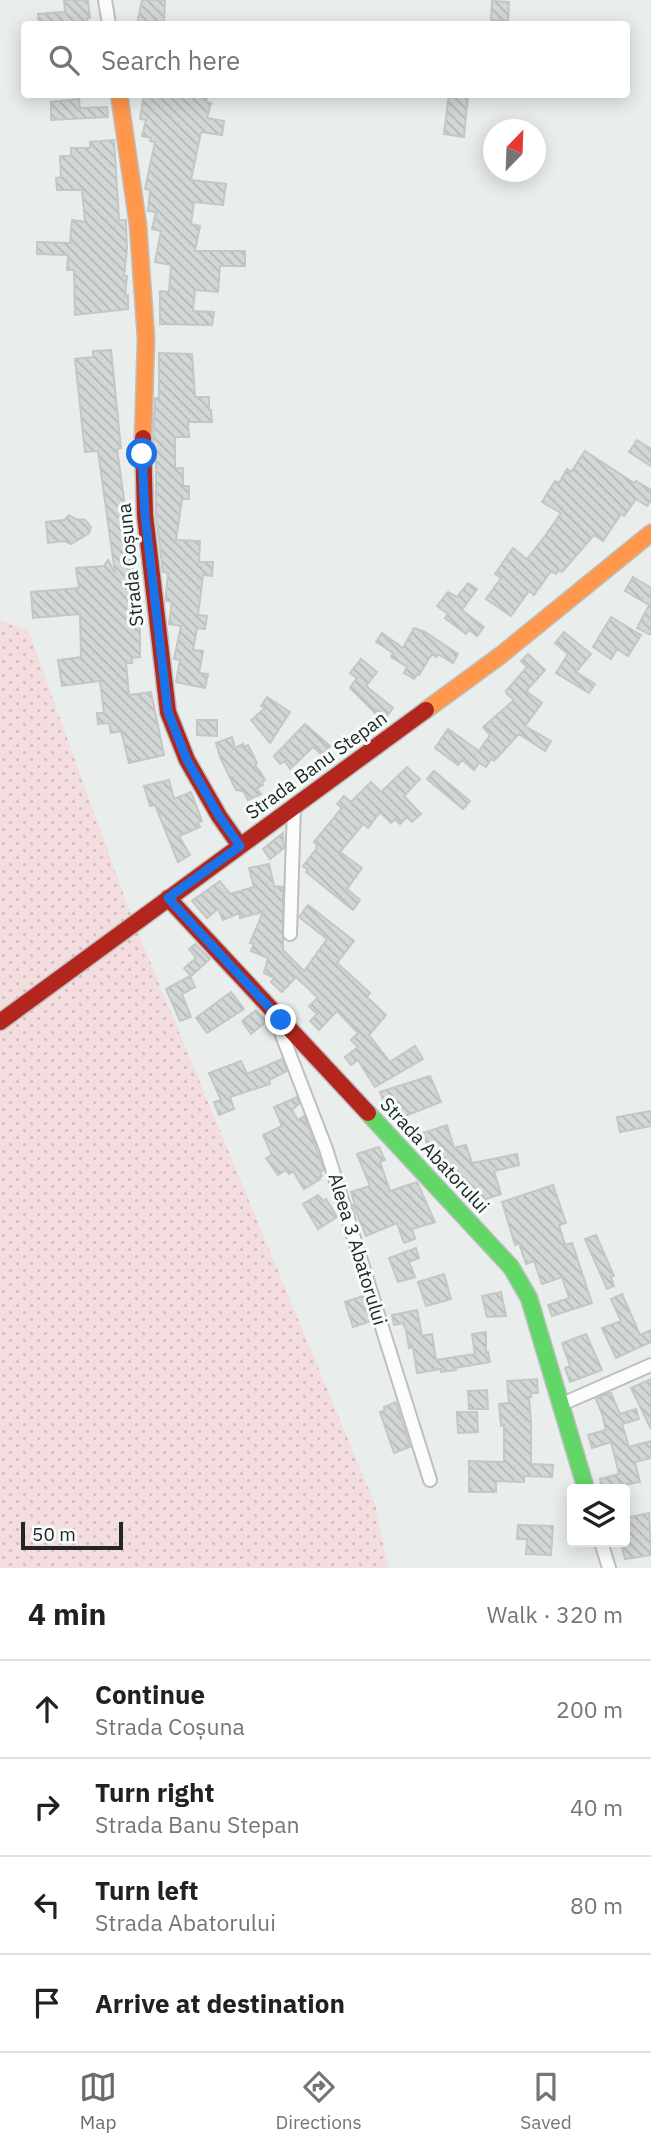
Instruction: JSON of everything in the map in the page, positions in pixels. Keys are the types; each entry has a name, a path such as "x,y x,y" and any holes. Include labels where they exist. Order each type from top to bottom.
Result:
{"street":[{"path":"105,0 108,21"},
{"name":"Strada Coșuna","path":"119,98 138,225 146,338 142,454 145,515 168,712 187,760 219,816 240,846"},
{"name":"Strada Banu Stepan","path":"0,1022 501,655 651,533"},
{"path":"290,934 294,806"},
{"name":"Strada Abatorului","path":"168,898 510,1267 530,1298 585,1484"},
{"name":"Aleea 3 Abatorului","path":"281,1020 282,1035 326,1149 430,1480"},
{"path":"562,1404 651,1365"},
{"path":"603,1547 609,1568"}],"shaded area":[{"path":"0,620 28,630 134,923 376,1507 388,1568 0,1568"}],"building":[{"path":"64,0 88,0 90,18 87,18 88,21 39,21 38,14 65,12"},
{"path":"142,0 165,0 164,21 138,21"},
{"path":"492,1 509,2 508,21 491,20"},
{"path":"143,98 207,98 206,102 211,103 207,118 224,121 222,135 201,132 191,180 226,184 223,205 194,202 191,224 200,226 195,251 245,251 245,266 220,266 218,292 195,290 193,311 214,312 212,325 160,324 160,291 169,292 171,265 155,262 161,231 152,229 156,212 148,211 150,190 145,189 155,142 142,136 146,120 140,119"},
{"path":"448,98 468,98 464,137 444,134"},
{"path":"79,99 80,108 107,107 108,117 51,120 51,102"},
{"path":"114,140 119,220 126,220 124,276 127,276 125,296 128,295 128,309 75,315 74,270 67,270 68,255 37,254 37,242 70,243 72,220 85,222 82,190 57,190 56,178 61,177 60,156 71,156 71,148 90,148 90,142"},
{"path":"111,350 121,448 117,449 140,615 140,657 132,658 132,663 126,663 129,695 151,692 164,755 129,763 121,731 111,733 109,723 98,724 97,713 104,713 100,681 62,686 58,660 81,657 80,614 33,618 31,592 79,588 76,568 104,566 108,560 115,573 98,451 85,452 75,359 93,357 93,351"},
{"path":"159,353 192,354 195,397 209,397 211,410 212,422 188,422 189,437 175,437 175,468 183,468 183,486 189,486 189,499 182,499 176,540 200,541 199,562 213,562 212,576 203,575 198,615 207,616 205,629 197,628 193,650 203,651 199,673 208,674 205,688 176,682 180,660 174,659 181,626 169,624 172,602 166,601 168,573 163,572 156,514 156,463 153,454 155,398 159,398"},
{"path":"637,440 651,449 651,466 629,452"},
{"path":"585,451 634,483 636,481 651,490 651,500 647,506 636,499 624,516 621,514 603,541 594,535 562,572 559,570 556,574 551,571 534,595 529,591 511,616 486,599 501,578 495,574 513,548 527,559 545,536 561,513 542,502 555,481 559,483 567,469 571,472"},
{"path":"69,515 85,520 91,527 89,533 71,544 65,541 48,543 46,522 64,520"},
{"path":"633,577 651,588 651,635 637,628 649,605 625,591"},
{"path":"468,583 477,589 462,610 484,627 477,636 469,630 466,634 445,618 448,614 437,606 448,592 457,597"},
{"path":"611,617 641,635 628,656 617,649 611,659 593,647"},
{"path":"414,628 425,632 458,654 453,663 438,654 436,657 432,654 414,679 404,673 407,667 391,657 393,653 376,642 382,633 403,648"},
{"path":"564,632 591,654 576,672 595,684 589,693 556,673 568,654 555,643"},
{"path":"528,654 545,670 526,691 542,703 525,726 551,741 545,751 519,734 494,761 491,759 486,767 479,763 474,770 462,760 458,765 435,748 448,729 479,751 490,735 483,727 514,700 506,691 527,667 521,661"},
{"path":"361,659 377,672 366,686 393,708 386,717 377,710 375,713 350,688 357,678 350,673"},
{"path":"267,697 290,712 270,743 251,720 265,708 261,706"},
{"path":"197,720 217,720 217,736 197,735"},
{"path":"305,724 330,746 322,755 313,747 290,769 285,761 280,764 274,756"},
{"path":"232,737 233,749 243,744 244,747 248,745 257,763 255,766 265,780 263,785 257,788 261,794 248,800 243,791 236,790 216,743"},
{"path":"407,767 420,779 404,796 421,814 412,822 407,817 400,824 395,819 391,823 380,812 368,828 363,824 340,852 362,868 347,889 360,900 353,910 306,872 308,870 303,866 316,849 314,842 342,808 337,804 344,796 351,802 371,782 381,792"},
{"path":"434,771 470,801 463,809 427,779"},
{"path":"169,780 174,799 191,792 202,821 198,823 200,827 179,836 190,855 178,862 155,805 150,806 144,786"},
{"path":"283,833 284,848 270,859 263,849"},
{"path":"269,864 274,886 283,887 283,950 304,971 327,939 299,917 308,905 354,941 337,963 370,993 367,997 386,1015 369,1035 390,1062 415,1046 423,1059 375,1087 358,1060 351,1065 345,1057 358,1047 351,1040 358,1033 337,1011 319,1030 310,1021 317,1014 309,1006 318,998 296,977 282,992 271,982 274,978 264,973 268,958 251,951 254,944 250,943 263,912 240,918 239,913 223,920 218,909 207,918 192,901 220,881 230,894 254,887 249,868"},
{"path":"195,944 210,959 191,976 184,968 196,958 189,949"},
{"path":"190,976 195,987 182,994 191,1017 180,1021 166,989"},
{"path":"231,992 244,1009 207,1033 196,1018"},
{"path":"256,1010 267,1021 251,1034 242,1021"},
{"path":"282,1059 287,1071 269,1080 270,1084 230,1097 234,1109 219,1115 214,1102 221,1100 209,1073 241,1061 247,1074"},
{"path":"430,1076 441,1102 400,1118 392,1102 385,1105 380,1092"},
{"path":"297,1097 299,1104 292,1110 298,1120 304,1116 324,1170 320,1172 320,1179 304,1189 293,1171 289,1174 286,1170 278,1175 266,1158 272,1155 263,1135 282,1126 274,1107"},
{"path":"651,1111 651,1126 620,1132 617,1117"},
{"path":"447,1125 454,1148 466,1145 472,1163 517,1154 519,1165 494,1171 501,1194 471,1204 462,1178 451,1180 447,1163 435,1163 423,1133"},
{"path":"379,1147 385,1160 380,1162 390,1191 417,1182 435,1222 412,1229 415,1239 404,1243 397,1223 366,1236 353,1205 351,1192 370,1186 357,1154"},
{"path":"553,1185 566,1223 559,1225 565,1245 572,1243 592,1303 552,1316 548,1305 569,1298 562,1277 542,1284 534,1261 526,1264 519,1243 515,1245 502,1202"},
{"path":"318,1195 323,1201 326,1199 337,1217 318,1229 303,1204"},
{"path":"596,1235 614,1276 611,1277 614,1286 607,1289 585,1239"},
{"path":"416,1248 419,1258 409,1262 415,1277 398,1282 389,1258"},
{"path":"444,1274 451,1299 426,1306 418,1282"},
{"path":"501,1292 506,1316 487,1317 482,1296"},
{"path":"622,1294 640,1335 651,1330 651,1342 616,1358 602,1328 621,1321 611,1299"},
{"path":"363,1296 371,1321 353,1327 345,1302"},
{"path":"417,1310 422,1336 432,1334 436,1360 475,1354 472,1334 486,1332 486,1353 488,1352 490,1362 455,1368 456,1370 441,1372 441,1369 417,1373 413,1347 409,1348 403,1323 394,1325 392,1315"},
{"path":"586,1334 602,1370 570,1382 565,1368 570,1366 562,1343"},
{"path":"537,1379 538,1393 531,1393 529,1397 531,1464 553,1465 552,1477 524,1476 524,1482 496,1481 496,1492 469,1492 469,1461 504,1462 504,1425 501,1426 499,1404 509,1403 507,1381"},
{"path":"651,1379 651,1429 631,1388"},
{"path":"487,1390 488,1409 469,1409 468,1391"},
{"path":"611,1393 620,1414 636,1409 639,1419 622,1424 629,1447 651,1441 651,1458 635,1462 640,1482 601,1484 600,1479 619,1474 611,1442 592,1448 588,1435 606,1430 596,1399"},
{"path":"396,1402 410,1447 394,1453 380,1412 385,1410 384,1407"},
{"path":"457,1412 477,1412 478,1432 458,1433"},
{"path":"649,1513 651,1555 625,1559 622,1547 630,1547 630,1517"},
{"path":"518,1525 553,1526 551,1555 526,1554 527,1539 517,1539"}],"traffic: fast":[{"path":"368,1113 511,1267 529,1298 585,1484"}],"traffic: slow":[{"path":"120,98 138,225 146,338 143,438"},
{"path":"426,710 501,655 651,533"}],"traffic: jam":[{"path":"143,438 145,515 168,712 187,760 219,816 240,846"},
{"path":"0,1022 426,710"},
{"path":"168,898 368,1113"}],"route":[{"path":"142,454 145,515 168,712 187,760 219,816 240,846 168,898 281,1020"}]}
